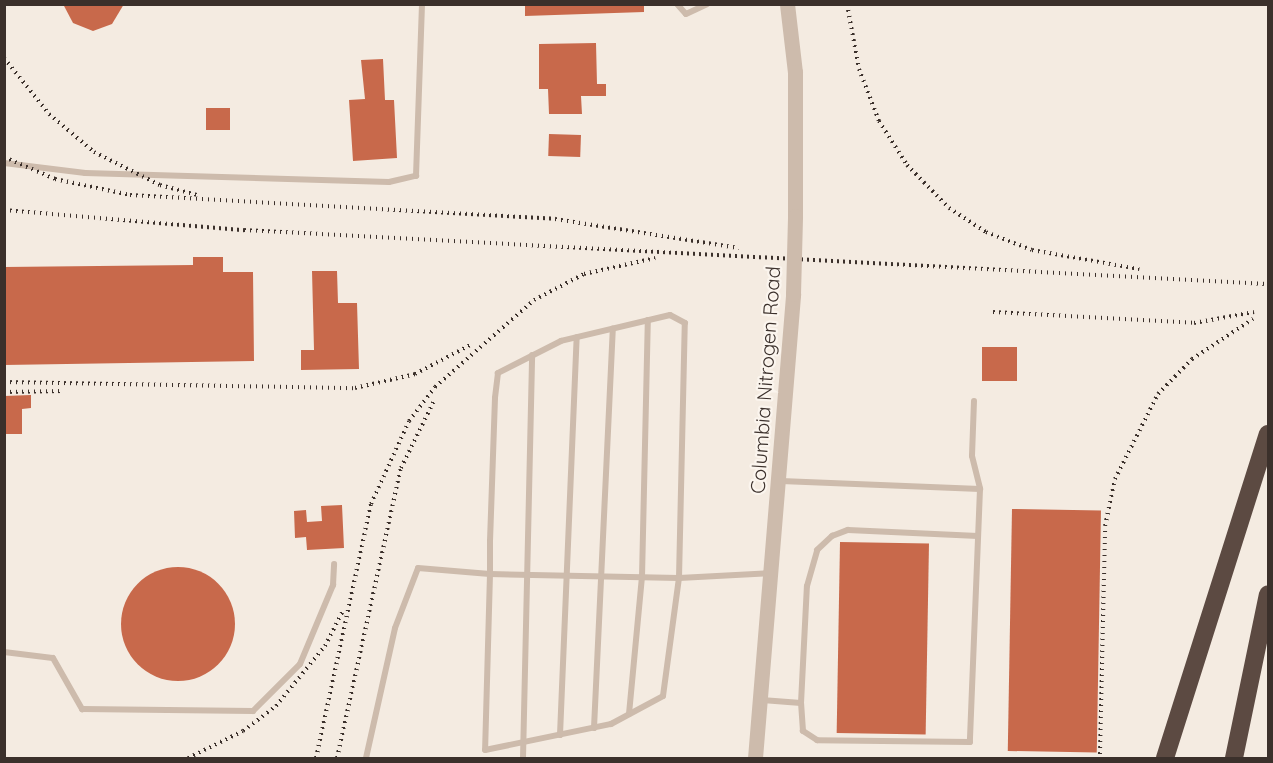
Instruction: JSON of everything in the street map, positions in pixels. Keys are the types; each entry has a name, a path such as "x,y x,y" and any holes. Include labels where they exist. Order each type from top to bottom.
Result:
{"highway":[{"path":"1165,759 1269,434"},
{"path":"1234,759 1269,594"}],"street":[{"name":"Columbia Nitrogen Road","path":"755,759 757,700 781,481 793,294 795,72 787,4"}],"lane":[{"path":"4,162 85,173 389,182 416,176 422,4"},
{"path":"677,4 686,14 707,4"},
{"path":"670,315 685,323 679,578 663,696 629,714 594,728 485,750 498,373 532,355 577,337 613,328 670,315"},
{"path":"629,714 642,577 648,320"},
{"path":"594,728 598,576 613,328"},
{"path":"560,735 563,575 577,337"},
{"path":"523,759 527,741 532,355"},
{"path":"974,402 972,456 980,489 970,742 817,740 803,731 801,703 807,586 817,550 832,536 848,530 978,536"},
{"path":"781,481 980,489"},
{"path":"4,652 53,658 82,709 253,711 300,664 333,585 334,564"},
{"path":"366,759 395,628 418,568 490,574 679,578 771,573"},
{"path":"757,700 801,703"}],"building":[{"path":"63,4 124,4 112,24 93,31 73,23"},
{"path":"525,4 644,4 644,12 525,16"},
{"path":"596,43 597,84 606,84 606,96 581,96 582,114 549,114 548,89 539,89 539,44"},
{"path":"383,59 385,100 394,100 397,158 353,161 349,100 365,99 361,60"},
{"path":"206,108 230,108 230,130 206,130"},
{"path":"549,134 581,135 580,157 548,156"},
{"path":"193,257 223,257 223,272 253,272 254,361 4,365 4,267 193,265"},
{"path":"312,271 337,271 338,303 357,303 359,369 301,370 301,350 314,350"},
{"path":"982,347 1017,347 1017,381 982,381"},
{"path":"31,395 31,408 22,409 22,434 4,434 4,396"},
{"path":"342,505 344,548 307,550 306,537 295,538 294,511 306,510 307,522 322,521 321,506"},
{"path":"1012,509 1101,511 1097,753 1008,751"},
{"path":"840,542 929,544 926,735 837,733"},
{"path":"178,567 200,572 218,584 230,602 235,624 230,646 218,664 200,676 178,681 156,676 138,664 126,646 121,624 126,602 138,584 156,572"}],"railway":[{"path":"847,4 859,69 879,121 907,165 949,208 986,232 1032,250 1139,269"},
{"path":"4,58 49,114 94,152 160,185 197,195"},
{"path":"4,157 55,179 130,195 555,219 739,248"},
{"path":"4,210 244,230 1268,284"},
{"path":"316,758 371,504 409,421 435,387 534,300 584,274 655,258"},
{"path":"993,312 1194,323 1254,312"},
{"path":"1100,754 1105,526 1115,479 1158,394 1192,359 1253,319"},
{"path":"4,382 355,388 415,374 472,344"},
{"path":"4,392 64,391"},
{"path":"337,758 401,468 435,399"},
{"path":"188,758 243,731 276,706 325,646 342,612"}]}
